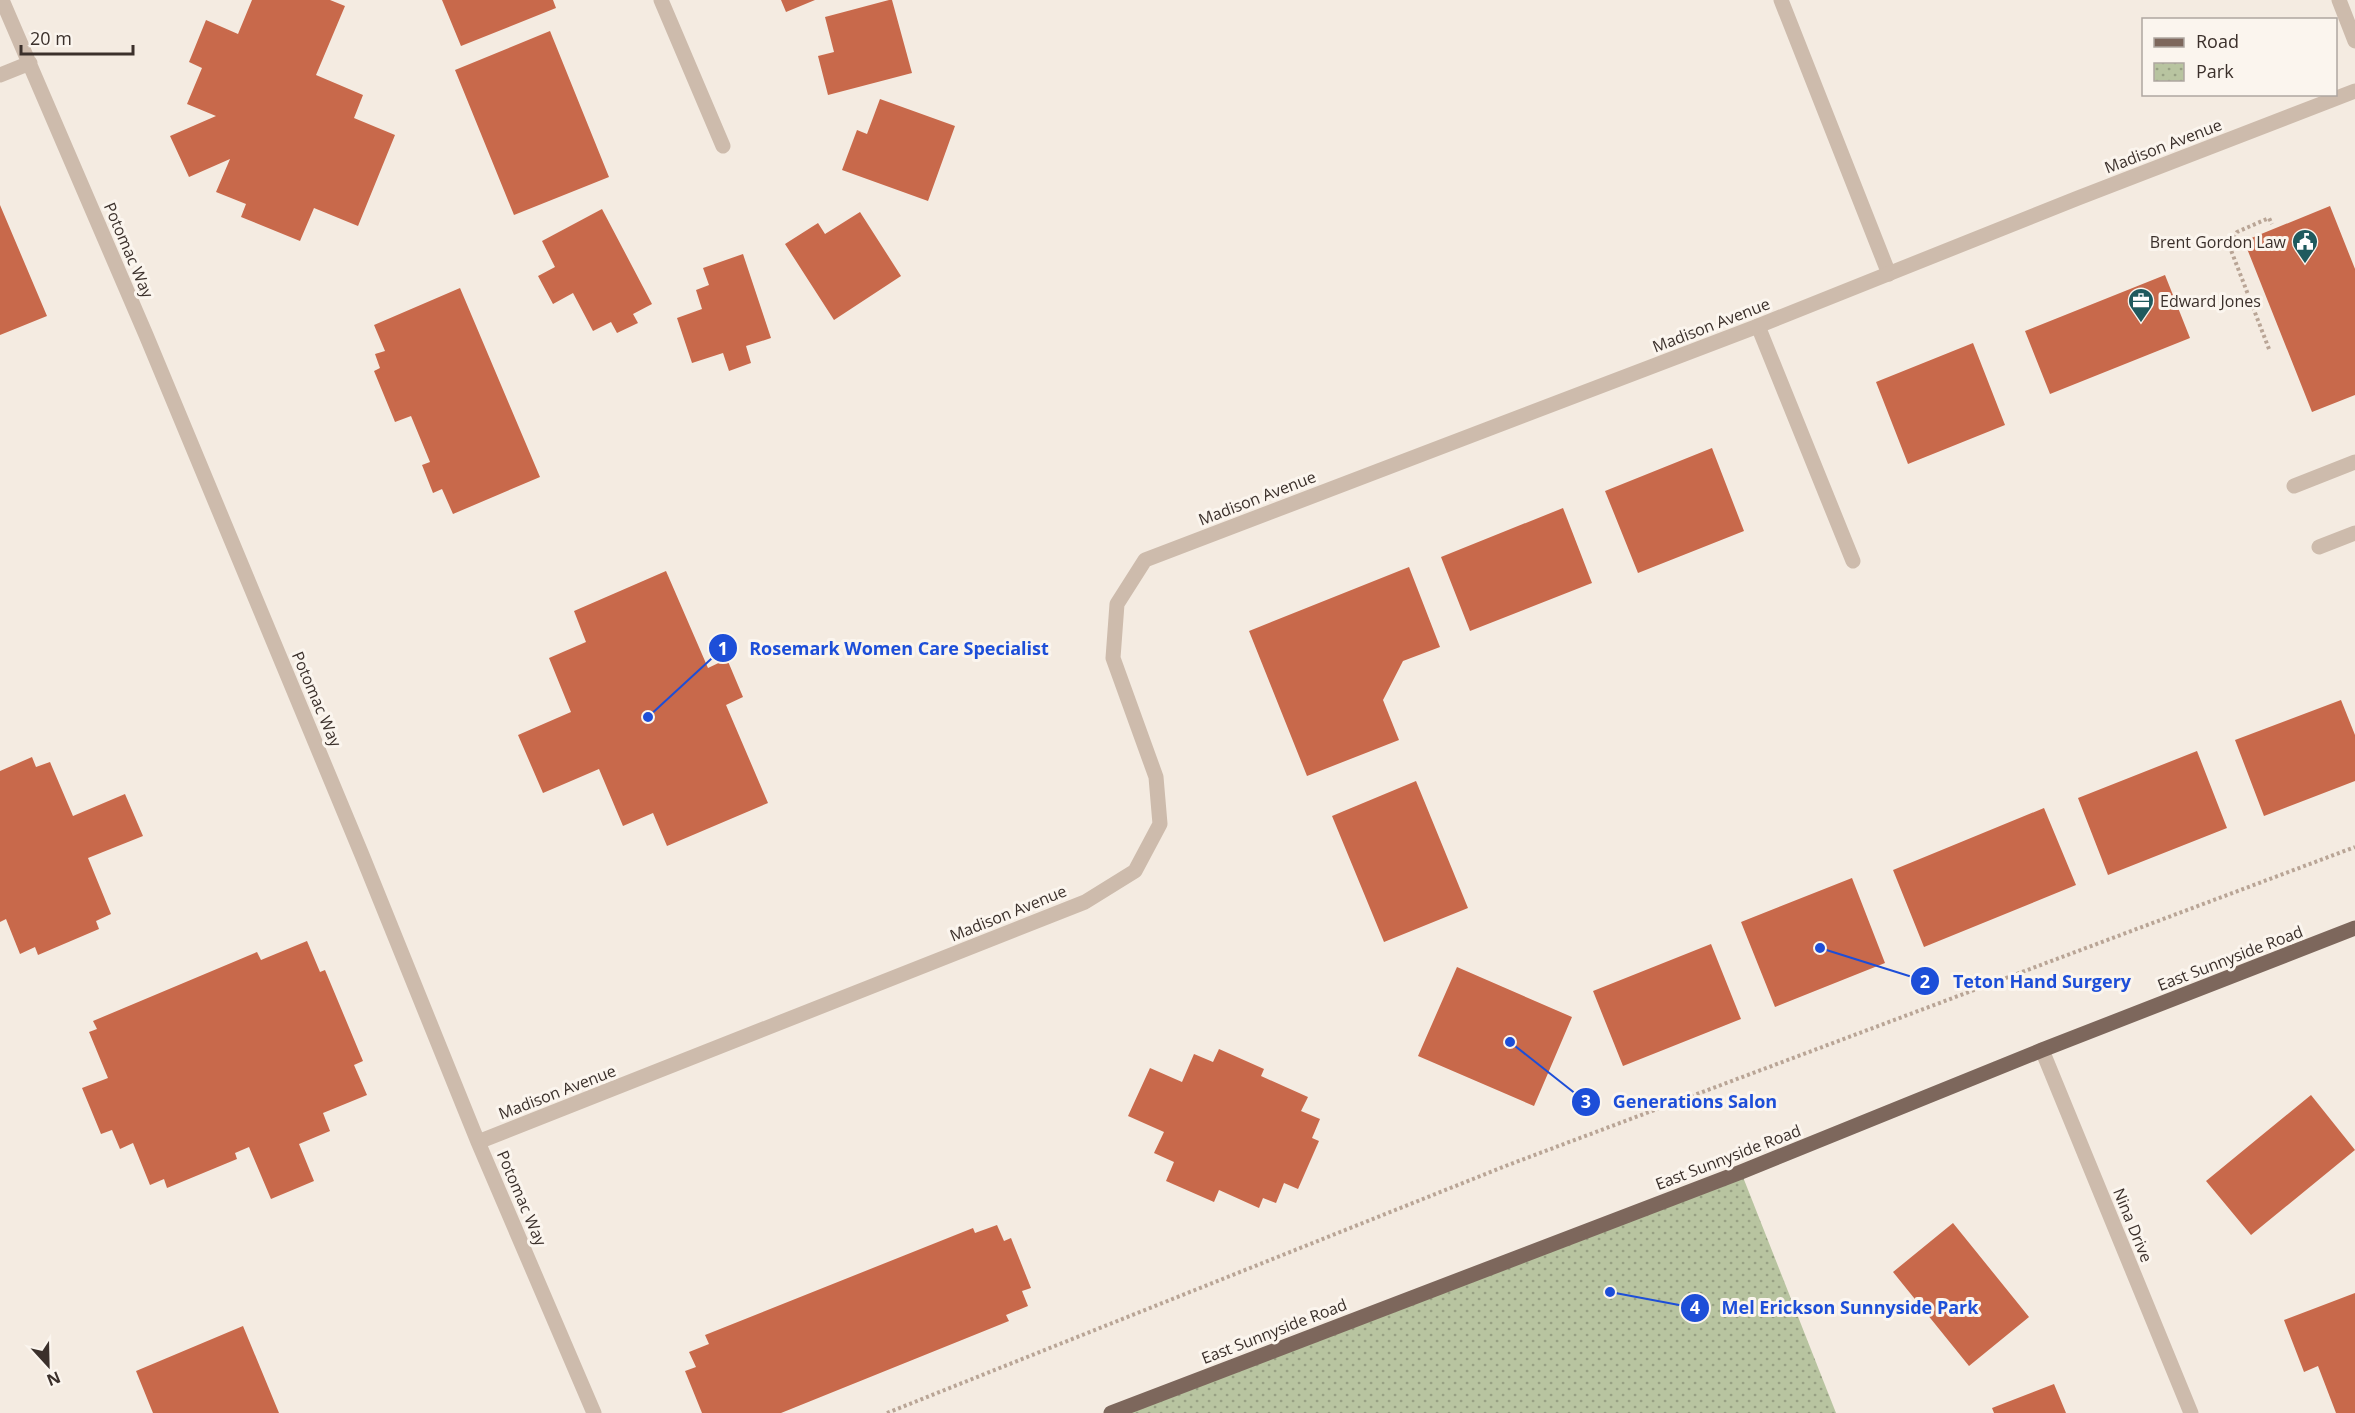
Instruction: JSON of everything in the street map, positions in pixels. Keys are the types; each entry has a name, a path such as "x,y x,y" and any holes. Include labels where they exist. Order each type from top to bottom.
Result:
{"main road":[{"name":"East Sunnyside Road","path":"1111,1413 1741,1172 2042,1050 2355,928"}],"street":[{"name":"Potomac Way","path":"2,0 146,335 367,865 478,1142 594,1413"},
{"path":"661,0 723,146"},
{"path":"1781,0 1889,274"},
{"path":"2340,0 2355,41"},
{"path":"0,75 30,63"},
{"name":"Madison Avenue","path":"478,1142 1085,902 1135,872 1160,824 1156,777 1113,658 1117,604 1145,560 1758,326 2355,91"},
{"path":"1758,326 1853,561"},
{"path":"2295,486 2355,462"},
{"path":"2319,547 2355,533"},
{"name":"Nina Drive","path":"2042,1050 2191,1413"}],"path":[{"path":"2269,349 2229,246 2237,232 2269,218 2272,224"},
{"path":"887,1413 1508,1165 2355,847"}],"green space":[{"path":"1741,1172 1836,1413 1120,1413"}],"building":[{"path":"252,0 330,0 345,6 316,75 363,95 354,118 395,135 358,226 314,208 300,241 241,217 246,204 216,192 230,159 189,177 170,136 216,116 187,104 202,68 189,62 206,20 238,34"},
{"path":"442,0 553,0 556,8 461,46"},
{"path":"781,0 815,0 786,12"},
{"path":"892,0 912,73 828,95 818,56 834,52 825,17"},
{"path":"550,31 609,177 514,215 455,70"},
{"path":"880,99 955,126 928,201 842,170 857,130 867,134"},
{"path":"0,205 47,316 0,335"},
{"path":"2330,206 2355,269 2355,395 2312,412 2244,241"},
{"path":"602,209 652,304 633,314 638,323 617,333 611,322 593,331 573,293 553,304 538,276 555,267 542,241"},
{"path":"860,212 901,276 834,320 785,244 818,223 825,234"},
{"path":"743,254 771,338 746,346 751,363 729,371 723,353 692,363 677,318 702,309 696,290 709,285 703,268"},
{"path":"2165,275 2190,338 2050,394 2025,331"},
{"path":"460,288 540,477 453,514 442,489 433,493 422,465 430,462 411,416 395,422 374,371 380,368 375,354 385,351 374,325"},
{"path":"1973,343 2005,425 1908,464 1876,382"},
{"path":"1712,448 1744,531 1638,573 1605,491"},
{"path":"1563,508 1592,583 1470,631 1441,557"},
{"path":"1409,567 1440,647 1403,661 1383,700 1399,740 1307,776 1249,631"},
{"path":"666,571 708,668 727,659 743,697 726,705 768,803 667,846 653,813 623,826 599,769 543,793 518,735 571,712 549,658 586,642 574,611"},
{"path":"2341,700 2355,735 2355,781 2264,816 2235,740"},
{"path":"2197,751 2227,828 2108,875 2078,798"},
{"path":"32,757 36,767 50,762 73,816 125,794 143,836 88,858 111,914 96,921 99,929 38,955 35,947 20,954 6,919 0,922 0,771"},
{"path":"1416,781 1468,908 1384,942 1332,816"},
{"path":"2044,808 2076,885 1924,947 1893,870"},
{"path":"1852,878 1885,963 1775,1007 1741,922"},
{"path":"307,941 320,972 325,970 363,1061 354,1065 367,1095 323,1113 330,1131 299,1144 314,1181 271,1199 249,1147 235,1153 237,1159 167,1188 164,1179 150,1185 133,1143 120,1149 112,1130 101,1134 82,1088 108,1078 89,1032 97,1029 93,1021 257,952 261,960"},
{"path":"1711,944 1741,1019 1623,1066 1593,991"},
{"path":"1457,967 1572,1017 1534,1106 1418,1056"},
{"path":"1219,1049 1264,1069 1261,1076 1308,1097 1301,1111 1320,1119 1312,1138 1319,1141 1298,1189 1284,1183 1276,1203 1263,1198 1259,1208 1219,1190 1214,1202 1166,1181 1174,1162 1154,1153 1164,1132 1128,1116 1150,1068 1182,1082 1194,1054 1213,1062"},
{"path":"2311,1095 2355,1150 2251,1235 2206,1181"},
{"path":"1953,1223 2029,1317 1969,1366 1893,1272"},
{"path":"997,1225 1004,1241 1011,1238 1031,1288 1022,1291 1028,1306 1006,1315 1009,1321 781,1413 702,1413 685,1371 696,1367 689,1352 709,1344 705,1335 973,1228 975,1233"},
{"path":"2355,1293 2355,1413 2336,1413 2318,1366 2304,1372 2284,1320"},
{"path":"243,1326 279,1413 153,1413 136,1371"},
{"path":"2054,1384 2066,1413 1994,1413 1992,1408"}],"place":[{"name":"Brent Gordon Law","path":"2305,265"},
{"name":"Edward Jones","path":"2141,324"},
{"name":"Rosemark Women Care Specialist","path":"648,717"},
{"name":"Teton Hand Surgery","path":"1820,948"},
{"name":"Generations Salon","path":"1510,1042"},
{"name":"Mel Erickson Sunnyside Park","path":"1610,1292"}]}
